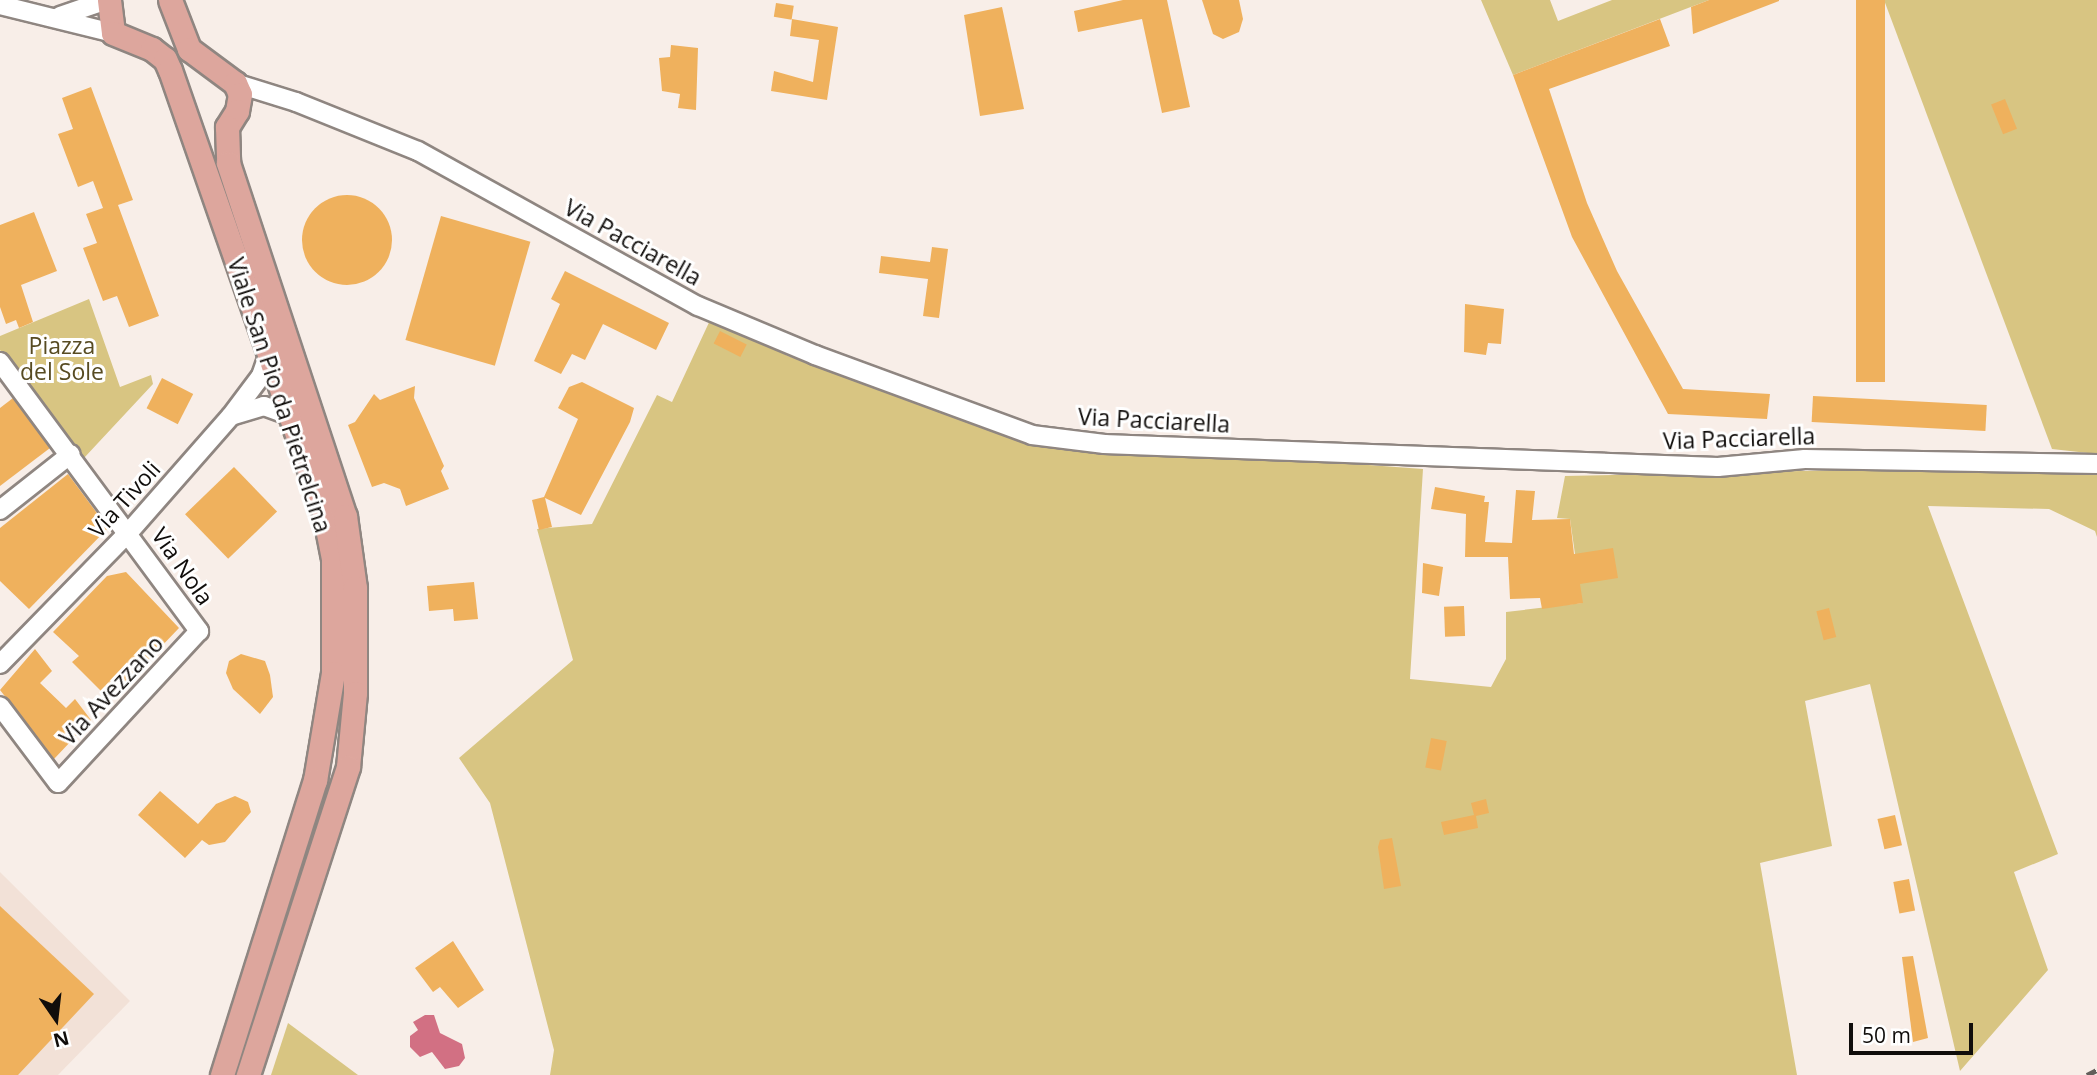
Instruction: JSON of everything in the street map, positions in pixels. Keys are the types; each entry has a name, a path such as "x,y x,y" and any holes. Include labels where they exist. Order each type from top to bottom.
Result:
{"main road":[{"path":"108,0 113,33"},
{"path":"170,0 189,49 235,83"},
{"name":"Viale San Pio da Pietrelcina","path":"113,33 165,59 324,513 332,559 333,673 325,733 298,844 222,1075"},
{"name":"Viale San Pio da Pietrelcina","path":"235,83 240,94 232,119 228,163 345,516 357,624 348,767 248,1075"},
{"path":"189,125 209,132 232,119"}],"street":[{"path":"60,16 108,0"},
{"path":"0,5 60,16 113,33"},
{"name":"Via Pacciarella","path":"235,83 282,98 418,151 698,306 815,355 1032,435 1104,444 1718,467 1805,459 2097,464"},
{"path":"232,119 282,98"},
{"name":"Via Tivoli","path":"0,664 129,532 231,416 261,376 268,356"},
{"name":"Via Nola","path":"0,362 7,386 71,454 199,631"},
{"path":"231,416 264,406 289,415"},
{"path":"0,510 71,454"},
{"name":"Via Avezzano","path":"0,706 58,783 199,631"}],"shaded area":[{"path":"0,872 130,1001 58,1075 0,1075"},
{"path":"425,1015 434,1015 440,1033 462,1044 465,1058 459,1066 445,1069 432,1052 420,1057 410,1047 410,1036 418,1030 413,1022"}],"green space":[{"path":"1481,0 1550,0 1558,21 1612,0 1709,0 1513,75"},
{"path":"1884,0 2097,0 2097,454 2052,449"},
{"name":"Piazza del Sole","path":"89,299 120,387 151,375 153,384 84,458 0,350 0,336"},
{"path":"712,316 788,356 1040,441 1423,469 1410,679 1491,687 1506,659 1506,612 1582,603 1570,519 1557,518 1565,476 1991,467 2097,473 2097,537 2095,531 2049,509 1928,506 2058,854 2014,872 2048,970 1960,1071 1870,684 1805,701 1832,846 1760,863 1797,1075 550,1075 554,1050 490,803 459,758 573,660 537,529 592,524 657,395 672,402"},
{"path":"288,1023 358,1075 271,1075"}],"building":[{"path":"1123,0 1167,0 1190,107 1162,113 1142,19 1078,32 1074,11"},
{"path":"1202,0 1239,0 1243,19 1239,32 1223,39 1213,34"},
{"path":"1709,0 1779,1 1693,34 1691,7"},
{"path":"1856,0 1885,0 1885,382 1856,382"},
{"path":"776,3 794,6 792,20 774,17"},
{"path":"1002,7 1024,109 980,116 964,15"},
{"path":"792,19 838,27 827,100 771,91 774,71 813,82 819,40 790,36"},
{"path":"1660,19 1670,46 1549,89 1587,203 1617,271 1683,389 1770,394 1767,419 1668,414 1572,237 1513,75"},
{"path":"671,45 698,48 696,110 678,108 680,94 662,91 659,58 670,57"},
{"path":"91,87 133,200 118,205 159,316 129,327 117,296 103,301 83,248 97,243 86,214 103,208 93,181 78,187 58,134 73,129 62,98"},
{"path":"2005,99 2017,129 2003,134 1991,105"},
{"path":"347,195 364,198 379,208 389,223 392,240 389,257 379,272 364,282 347,285 330,282 315,272 305,257 302,240 305,223 315,208 330,198"},
{"path":"34,212 57,271 21,285 33,322 19,328 16,320 6,324 0,307 0,225"},
{"path":"441,216 530,242 495,366 405,340"},
{"path":"932,247 948,249 939,318 923,316 928,279 879,273 881,256 930,262"},
{"path":"565,271 669,323 656,350 603,324 585,360 572,354 561,374 534,361 560,304 551,299"},
{"path":"1465,304 1504,309 1501,344 1488,343 1486,355 1464,352"},
{"path":"720,331 747,345 740,357 714,343"},
{"path":"162,378 193,394 178,424 147,408"},
{"path":"582,382 634,408 630,422 581,515 545,498 552,527 539,530 532,500 544,497 578,419 558,408 569,387"},
{"path":"415,386 414,398 444,466 441,471 449,489 406,506 400,489 384,483 372,487 348,425 355,422 374,394 380,400"},
{"path":"1813,396 1987,405 1985,431 1812,422"},
{"path":"13,398 50,448 0,486 0,408"},
{"path":"234,467 277,512 228,559 185,514"},
{"path":"68,474 108,528 29,609 0,581 0,528"},
{"path":"1435,487 1485,496 1484,502 1489,502 1485,542 1512,543 1516,490 1535,491 1532,520 1570,519 1574,554 1613,548 1618,578 1580,584 1583,603 1542,609 1540,598 1510,599 1508,557 1465,557 1466,514 1431,509"},
{"path":"1423,563 1443,567 1439,596 1422,593"},
{"path":"126,572 179,628 110,700 72,662 79,656 53,632 107,576"},
{"path":"474,582 478,619 454,621 453,609 429,611 427,586"},
{"path":"1464,606 1465,636 1445,637 1444,607"},
{"path":"1829,608 1836,637 1824,640 1816,611"},
{"path":"35,649 52,671 40,683 66,708 75,699 91,720 54,759 0,690"},
{"path":"241,654 265,661 270,675 273,697 260,714 233,689 226,673 229,661"},
{"path":"1431,738 1447,741 1441,771 1425,767"},
{"path":"160,791 198,824 216,804 235,796 248,802 251,812 225,842 209,845 202,840 185,858 138,815"},
{"path":"1486,799 1489,813 1476,816 1478,828 1444,835 1441,822 1474,815 1471,803"},
{"path":"1895,815 1902,845 1884,849 1877,819"},
{"path":"1392,838 1401,886 1384,889 1378,847 1380,840"},
{"path":"1909,879 1915,910 1899,913 1893,882"},
{"path":"0,906 94,994 18,1075 0,1075"},
{"path":"453,941 484,990 458,1008 440,987 433,992 415,968"},
{"path":"1913,956 1928,1038 1913,1042 1902,957"}],"railway":[{"path":"2087,1075 2097,1070"}]}
